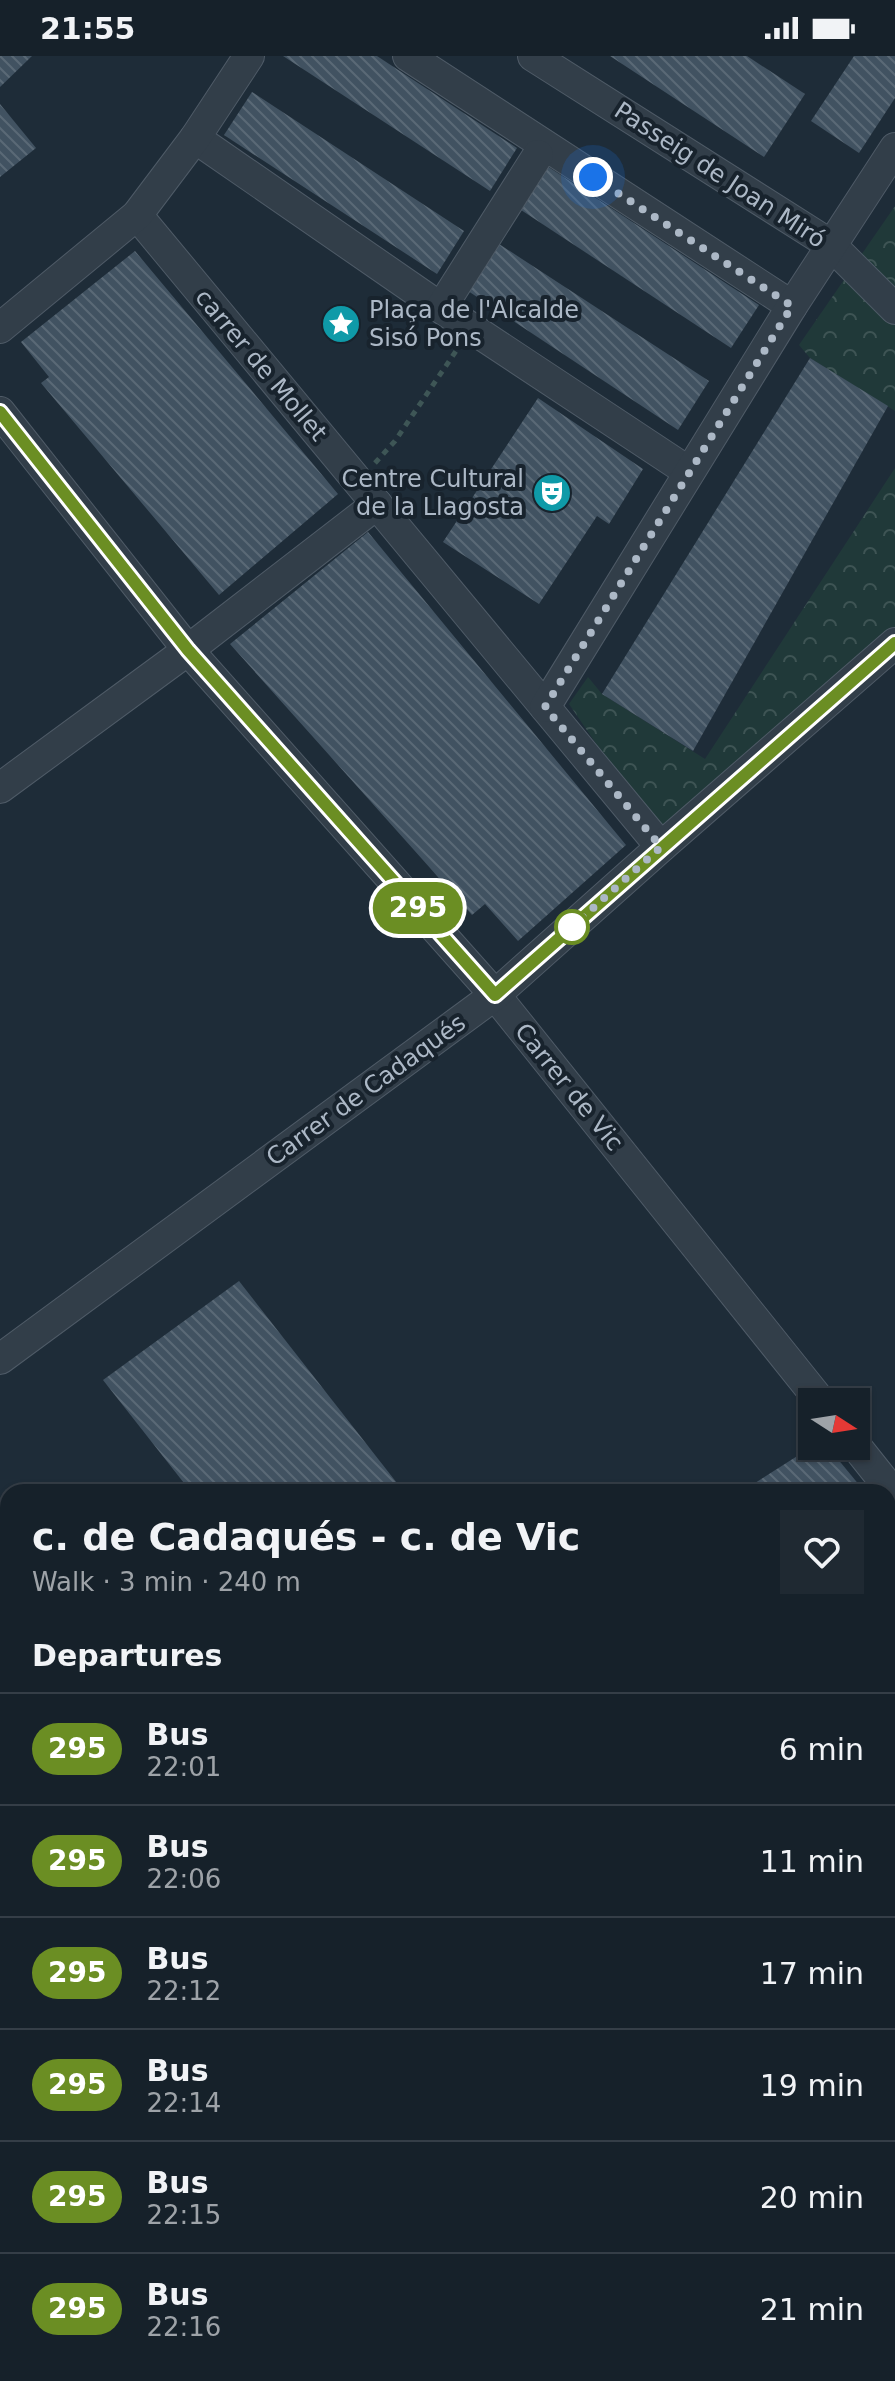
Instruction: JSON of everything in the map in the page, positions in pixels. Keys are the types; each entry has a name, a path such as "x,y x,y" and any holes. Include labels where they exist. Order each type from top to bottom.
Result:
{"street":[{"path":"0,328 137,215 195,138 249,56"},
{"path":"408,56 792,306"},
{"name":"Passeig de Joan Miró","path":"533,56 831,245 895,309"},
{"path":"195,138 441,308 689,472"},
{"path":"545,707 792,306 895,148"},
{"path":"441,308 538,155"},
{"name":"carrer de Mollet","path":"137,215 661,847"},
{"name":"Carrer de Vic","path":"0,412 188,650 495,995 810,1388"},
{"path":"0,788 188,650 377,504"},
{"name":"Carrer de Cadaqués","path":"0,1359 495,995 895,643"},
{"path":"867,1460 886,1484"}],"path":[{"path":"373,466 395,441 460,344"}],"green space":[{"path":"895,206 895,411 810,358 799,345"},
{"path":"895,468 895,637 662,840 569,704 588,677 602,694 705,759"}],"building":[{"path":"0,56 32,56 0,87"},
{"path":"283,56 377,56 517,148 490,191"},
{"path":"610,56 747,56 805,94 764,157"},
{"path":"854,56 895,56 895,98 859,153 811,121"},
{"path":"252,92 464,231 437,274 224,135"},
{"path":"0,104 36,148 0,177"},
{"path":"547,166 759,305 731,348 518,208"},
{"path":"496,242 709,381 678,430 465,289"},
{"path":"135,251 338,494 219,595 41,383 49,377 21,342"},
{"path":"810,358 888,406 693,751 602,694"},
{"name":"Centre Cultural de la Llagosta","path":"538,398 643,469 609,524 597,516 539,604 443,542"},
{"path":"368,532 626,845 518,941 485,904 472,915 230,644"},
{"path":"239,1281 398,1484 185,1484 103,1380"},
{"path":"798,1456 798,1460 839,1460 858,1484 754,1484"}],"bus line":[{"name":"295","path":"0,412 188,650 495,995 895,643"}],"place":[{"name":"Plaça de l'Alcalde Sisó Pons","path":"341,324"},
{"name":"Centre Cultural de la Llagosta","path":"552,493"}],"route":[{"path":"572,927 661,847 545,707 792,306 593,177"}]}
